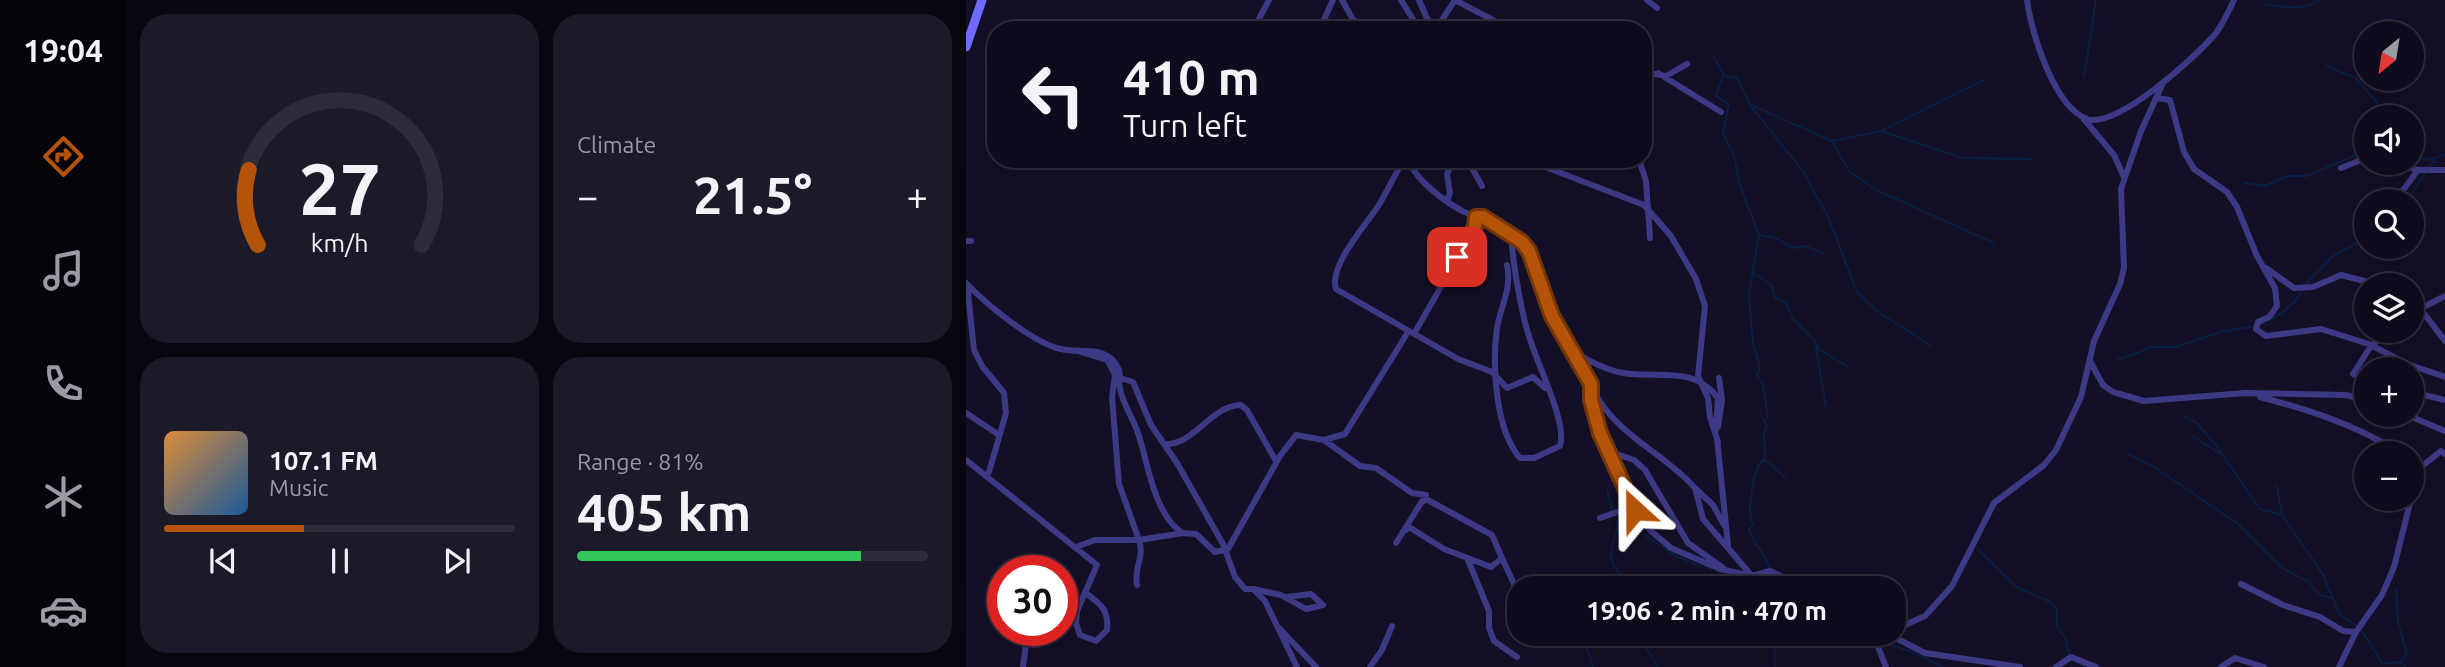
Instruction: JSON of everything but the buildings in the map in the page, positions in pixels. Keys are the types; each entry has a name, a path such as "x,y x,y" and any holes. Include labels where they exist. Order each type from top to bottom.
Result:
{"main road":[{"path":"966,47 982,0"}],"street":[{"path":"1258,21 1269,0"},
{"path":"1323,21 1333,0"},
{"path":"1342,0 1355,21"},
{"path":"1401,0 1414,21"},
{"path":"1419,0 1430,21"},
{"path":"1440,21 1455,0 1495,21"},
{"path":"1647,0 1657,8"},
{"path":"1906,624 1926,615 1952,586 1994,503 2045,465 2056,450 2081,397 2094,341 2106,318 2124,268 2121,189 2124,176 2121,166 2081,115 2056,92 2030,27 2027,0"},
{"path":"2081,115 2089,120 2104,120 2163,83 2215,33 2234,0"},
{"path":"1652,73 1670,75 1687,64"},
{"path":"1658,73 1721,112"},
{"path":"2121,189 2163,83"},
{"path":"2156,98 2169,100 2184,152 2194,169 2227,192 2247,227 2278,297 2273,312 2258,322 2256,329 2266,336 2321,329 2371,346 2407,364 2445,377"},
{"path":"2341,168 2354,163"},
{"path":"1401,168 1380,203 1357,232 1334,284 1341,293 1411,333 1497,377 1507,388 1533,377 1547,390"},
{"path":"1412,168 1415,175 1447,201 1476,217 1483,217 1522,242 1529,251 1552,316 1591,384 1591,400 1608,450 1632,502 1650,530 1671,548 1729,572 1752,576 1770,571 1781,576"},
{"path":"1447,201 1450,193 1447,174 1450,168"},
{"path":"1472,168 1482,186"},
{"path":"1548,168 1646,208 1671,236 1705,306 1697,366 1718,442"},
{"path":"1642,168 1646,181 1650,238"},
{"path":"2424,170 2445,170"},
{"path":"1324,440 1345,434 1411,333 1475,227 1476,217"},
{"path":"1512,237 1527,331 1563,437 1560,446 1534,458 1520,458 1504,428 1497,377 1496,339 1509,286 1507,265 1522,303"},
{"path":"2264,267 2294,288 2313,287 2341,275 2354,278"},
{"path":"966,283 1029,334 1058,349 1089,349 1107,356 1118,367 1119,388 1138,433 1150,480 1170,520 1183,533"},
{"path":"966,283 975,353"},
{"path":"2424,305 2445,296"},
{"path":"2424,314 2445,341"},
{"path":"1552,316 1578,354 1600,404 1618,426 1681,473 1713,505 1724,524"},
{"path":"966,340 1004,393 1006,414 989,472"},
{"path":"2364,357 2375,343"},
{"path":"1578,354 1614,371 1671,374 1699,380 1718,398 1717,432 1724,524 1731,553"},
{"path":"2090,360 2103,385 2124,397 2161,401 2245,393 2354,397"},
{"path":"1118,376 1133,382 1145,414 1245,589 1286,597 1306,609 1323,605 1311,594 1286,597"},
{"path":"1118,376 1112,397 1119,484 1143,554 1135,573 1137,585"},
{"path":"1717,432 1722,400 1719,378"},
{"path":"2245,393 2307,409 2381,441"},
{"path":"2424,395 2445,400"},
{"path":"1164,444 1176,443 1217,414 1232,406 1241,405 1247,410 1269,446 1276,463"},
{"path":"966,413 999,435"},
{"path":"2424,422 2445,430"},
{"path":"1222,552 1243,527 1276,463 1296,435 1324,440 1360,466 1376,468 1412,494 1426,495 1396,543 1426,499 1492,536 1510,576"},
{"path":"1608,450 1634,460 1644,470 1688,543 1729,572"},
{"path":"2424,465 2444,451"},
{"path":"966,460 1097,565 1087,594 1077,611 1076,622 1080,635 1096,641 1107,630 1108,620 1102,605 1087,594"},
{"path":"1695,488 1703,519 1752,576"},
{"path":"1600,518 1623,510 1632,502"},
{"path":"2339,667 2356,632 2382,595 2394,567 2408,511"},
{"path":"1409,527 1468,560 1491,567 1502,558"},
{"path":"1076,547 1094,540 1139,540 1183,533 1196,534 1222,552"},
{"path":"1468,560 1489,611 1488,620 1494,641 1517,657"},
{"path":"2241,584 2283,605 2320,617 2343,631 2356,632"},
{"path":"1253,589 1263,598 1297,667"},
{"path":"1276,624 1316,667"},
{"path":"1370,667 1382,650 1392,626"},
{"path":"1906,643 1925,653 2020,667"},
{"path":"1023,667 1026,646"},
{"path":"1878,646 1886,667"},
{"path":"2056,667 2071,657 2096,667"},
{"path":"2221,667 2235,658 2264,667"}],"waterway":[{"path":"2084,77 2096,0"},
{"path":"2264,4 2299,7 2319,0"},
{"path":"1714,58 1724,75 1737,78 1750,105 1805,174 1829,219 1857,292 1877,311 1931,346"},
{"path":"2326,66 2356,78 2379,105"},
{"path":"1723,76 1716,96 1729,104 1723,133 1734,156 1740,185 1759,235 1775,238 1794,248 1805,246 1823,253"},
{"path":"1881,131 1984,80"},
{"path":"1751,105 1832,141 1849,171 1874,189 1994,243"},
{"path":"1832,141 1881,131 1963,158 2032,159"},
{"path":"2428,168 2436,158 2445,153"},
{"path":"2244,183 2265,186 2287,176 2307,176 2354,156"},
{"path":"2424,159 2435,158"},
{"path":"2415,189 2425,173"},
{"path":"1759,235 1749,296 1753,344 1760,367 1757,376 1763,384 1768,418 1764,420 1767,427 1764,432 1765,460 1785,477"},
{"path":"2306,284 2334,255 2354,244"},
{"path":"1754,274 1772,285 1775,298 1787,304 1792,318 1815,341 1826,406"},
{"path":"2260,324 2285,310 2303,289"},
{"path":"2118,360 2152,347 2176,347 2221,332 2255,326"},
{"path":"1815,342 1820,350 1848,367"},
{"path":"2185,417 2197,423 2217,447 2260,509 2282,515"},
{"path":"2191,435 2222,455"},
{"path":"2128,454 2154,467 2237,523 2282,568 2309,582 2319,595 2332,598"},
{"path":"1764,460 1754,480 1750,511 1753,525 1749,529 1770,569"},
{"path":"2277,486 2282,515 2322,573 2340,615 2357,626"},
{"path":"1607,489 1612,510"},
{"path":"1616,515 1676,556 1700,566"},
{"path":"1619,519 1611,557 1616,570 1623,576"},
{"path":"1978,550 2018,588 2053,603 2057,611 2057,626 2066,640 2069,655"},
{"path":"2396,589 2398,622 2407,654 2401,661"},
{"path":"2361,630 2383,664 2400,662 2406,667"},
{"path":"1587,646 1593,667"},
{"path":"1645,646 1658,667"},
{"path":"1775,667 1776,646"},
{"path":"1893,646 1913,652 1943,667"},
{"path":"2078,663 2085,667"}],"route":[{"path":"1457,257 1477,223 1476,217 1483,217 1522,242 1529,251 1552,316 1591,384 1591,400 1600,433 1635,510"}]}
